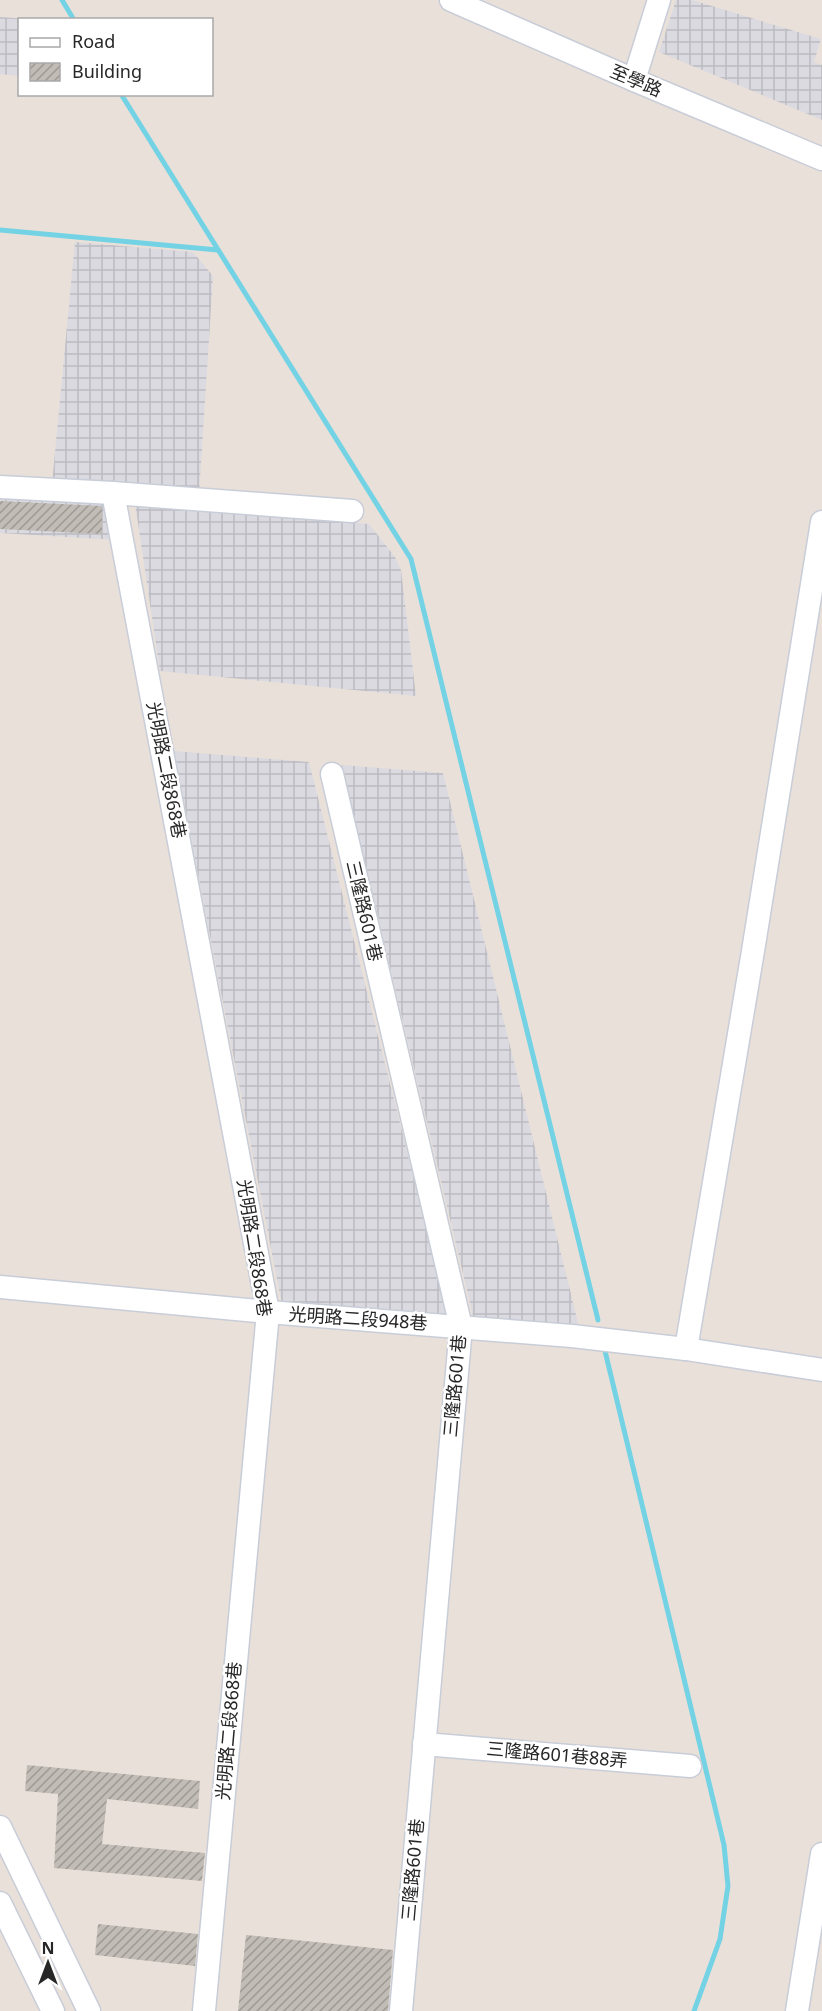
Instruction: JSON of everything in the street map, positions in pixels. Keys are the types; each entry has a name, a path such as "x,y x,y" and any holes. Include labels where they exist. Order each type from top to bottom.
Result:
{"street":[{"name":"至學路","path":"451,0 822,159"},
{"path":"634,80 659,0"},
{"path":"0,487 352,511"},
{"name":"光明路二段868巷","path":"113,493 268,1312 204,2011"},
{"path":"686,1349 822,522"},
{"name":"三隆路601巷","path":"332,774 460,1327 401,2011"},
{"name":"光明路二段948巷","path":"0,1287 268,1312 572,1335 686,1349 822,1371"},
{"name":"三隆路601巷88弄","path":"424,1744 690,1766"},
{"path":"0,1827 89,2011"},
{"path":"797,2011 822,1854"},
{"path":"0,1903 53,2011"}],"shaded area":[{"path":"676,0 692,0 821,39 814,62 822,65 822,120 659,52"},
{"path":"0,17 18,18 18,76 0,74"},
{"path":"75,242 193,252 213,276 199,495 52,484"},
{"path":"0,498 111,501 117,540 0,533"},
{"path":"135,503 369,524 395,557 401,570 416,696 160,671"},
{"path":"174,751 309,762 449,1318 283,1310"},
{"path":"342,765 443,773 580,1331 475,1324"}],"building":[{"path":"0,501 102,506 102,534 0,529"},
{"path":"27,1765 200,1781 198,1809 107,1799 102,1844 205,1853 202,1881 54,1868 58,1794 25,1791"},
{"path":"98,1924 198,1934 195,1966 95,1955"},
{"path":"246,1935 393,1950 388,2011 238,2011"}],"waterway":[{"path":"62,0 73,18"},
{"path":"122,96 411,559 598,1320"},
{"path":"0,230 218,250"},
{"path":"605,1351 724,1845 728,1886 720,1939 694,2011"}]}
